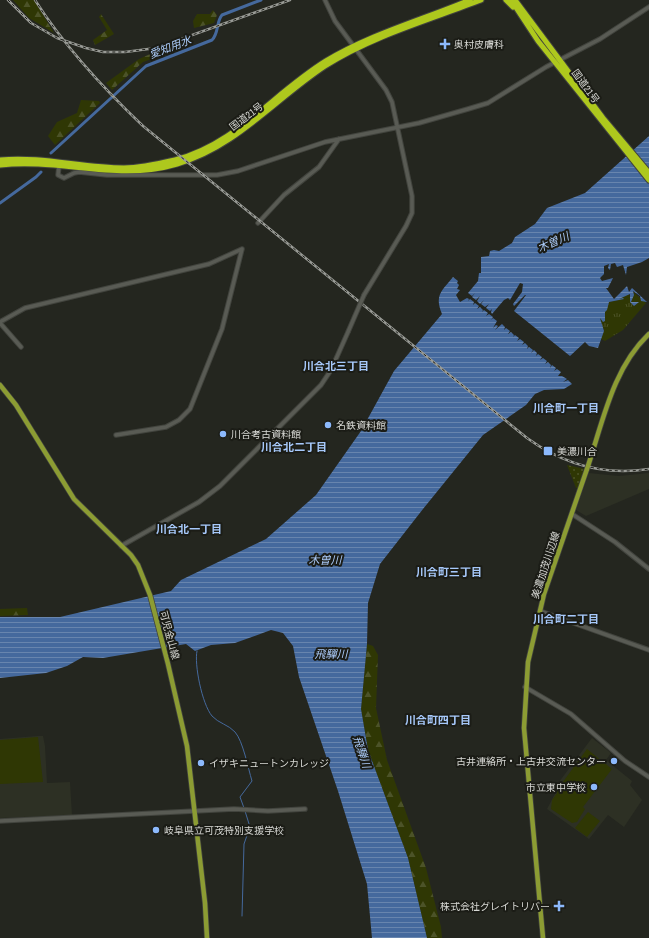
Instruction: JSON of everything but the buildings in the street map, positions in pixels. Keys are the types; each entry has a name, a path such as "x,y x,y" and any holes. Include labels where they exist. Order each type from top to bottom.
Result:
{"highway":[{"name":"国道21号","path":"0,160 36,160 125,168 158,164 194,154 222,140 311,71 356,47 470,0"},
{"name":"国道21号","path":"0,165 28,164 124,172 156,169 196,158 245,129 314,74 356,47 480,0"},
{"path":"506,0 520,15"},
{"name":"国道21号","path":"511,0 520,15 558,61 649,180"},
{"name":"国道21号","path":"515,0 558,61"},
{"name":"国道21号","path":"624,146 649,173"}],"main road":[{"name":"美濃加茂川辺線","path":"543,938 524,728 525,687 528,662 540,611 617,382 631,355 649,334"},
{"name":"可児金山線","path":"0,385 16,404 74,499 122,546 138,565 150,595 187,746 205,903 207,938"}],"street":[{"path":"122,546 199,502 227,479 321,385 331,370 364,295 406,226 412,213 412,196 392,102 384,86 335,21 325,0"},
{"path":"59,166 58,174 64,178 79,172 106,175 217,175 339,139 397,127 488,103 558,61 600,39 649,7"},
{"path":"258,224 284,195 319,167 339,139"},
{"path":"21,347 0,323 25,308 209,264 242,249 222,329 190,409 179,420 166,427 116,435"},
{"path":"572,514 615,542 649,569"},
{"path":"540,611 649,650"},
{"path":"525,687 571,714 626,761 649,777"},
{"path":"0,821 194,811 305,809"}],"shaded area":[{"path":"589,473 619,476 649,473 649,489 586,516 576,510"},
{"path":"43,736 45,746 47,783 70,782 72,815 0,818 0,739"},
{"name":"市立東中学校","path":"592,738 611,753 606,760 632,781 630,785 642,800 624,827 608,815 589,839 547,809 555,794 553,790"}],"green space":[{"path":"13,0 34,0 54,33 29,18"},
{"path":"213,10 217,15 214,23 194,28 193,21 197,14 210,14"},
{"path":"101,14 114,34 95,45 93,40 107,30 99,17"},
{"path":"166,47 168,53 143,62 112,90 106,83 139,59"},
{"path":"81,100 99,101 100,103 55,145 48,136 57,122 77,113"},
{"path":"632,291 646,303 623,330 605,341 601,339 604,331 600,318 602,320 605,316 609,302 619,300 621,297 629,294 631,301 634,294"},
{"path":"567,465 585,469 579,488 576,488"},
{"path":"27,608 28,615 0,616 0,609"},
{"path":"367,644 373,646 378,655 376,708 387,760 426,868 441,927 442,938 427,938 408,858 368,750 361,709"},
{"path":"38,737 43,782 0,784 0,740"},
{"path":"587,749 612,769 583,807 585,809 577,822 572,823 551,809 552,800 557,793 557,790"},
{"path":"588,812 600,821 587,837 575,828"}],"water":[{"name":"木曽川","path":"649,136 649,258 627,267 626,275 623,265 617,267 615,263 611,264 610,270 608,268 609,264 604,266 604,274 600,278 602,281 613,278 608,288 606,288 614,299 627,286 629,292 632,288 647,302 641,301 640,296 633,291 634,295 631,302 639,302 634,306 630,302 630,294 619,299 624,299 609,302 605,312 605,321 603,322 600,318 604,331 598,348 589,346 585,342 570,356 514,311 526,295 514,306 513,304 522,292 523,284 520,283 510,300 508,298 504,300 492,314 492,309 490,311 486,308 489,304 485,307 481,304 484,300 480,304 477,301 480,296 476,300 472,297 475,293 472,296 468,293 478,281 479,273 481,273 481,257 489,256 490,251 499,251 512,243 515,237 535,224 547,208 585,193"},
{"path":"453,277 458,281 457,283 459,285 457,289 460,290 456,295 460,302 467,298 469,299 468,301 470,299 474,302 473,305 475,303 479,306 477,309 480,307 483,310 482,312 484,310 488,313 486,316 489,314 493,317 491,320 493,318 497,321 493,328 496,325 498,326 495,330 502,324 505,327 504,330 506,328 510,331 508,334 511,332 514,335 513,337 515,335 519,338 517,341 520,339 524,342 522,345 525,343 528,346 527,349 529,347 533,350 531,353 534,350 537,353 536,356 538,354 542,357 540,360 543,358 547,361 545,364 548,362 551,365 550,368 552,365 556,368 554,371 557,369 561,372 558,376 562,376 567,379 563,382 568,380 572,384 564,389 544,390 535,394 526,405 483,435 380,564 368,603 367,644 361,709 368,750 408,858 427,938 372,938 367,884 338,791 299,677 293,646 283,633 271,630 235,643 211,645 195,651 186,644 103,658 83,657 67,666 46,673 0,678 0,617 60,617 171,591 181,580 266,539 316,495 361,431 394,371 442,314 439,302 440,294"}],"waterway":[{"name":"愛知用水","path":"51,153 146,66 212,40 216,34 222,15 261,0"},
{"name":"愛知用水","path":"0,203 41,172"},
{"path":"197,651 196,657 198,674 202,694 208,710 214,718 235,732 245,755 252,781 240,797 244,808"},
{"path":"242,916 244,844 250,827 245,811"}],"railway":[{"path":"8,0 31,23 57,38 103,52 125,52 156,48 290,0"},
{"path":"35,0 72,51 113,97 143,126 527,438 555,455 585,466 616,471 649,469"}],"place":[{"name":"奥村皮膚科","path":"445,44"},
{"name":"名鉄資料館","path":"328,425"},
{"name":"川合考古資料館","path":"223,434"},
{"name":"美濃川合","path":"548,451"},
{"name":"古井連絡所・上古井交流センター","path":"614,761"},
{"name":"イザキニュートンカレッジ","path":"201,763"},
{"name":"市立東中学校","path":"594,787"},
{"name":"岐阜県立可茂特別支援学校","path":"156,830"},
{"name":"株式会社グレイトリバー","path":"559,906"}],"district":[{"name":"川合北三丁目","path":"336,366"},
{"name":"川合町一丁目","path":"566,408"},
{"name":"川合北二丁目","path":"294,447"},
{"name":"川合北一丁目","path":"189,529"},
{"name":"川合町三丁目","path":"449,572"},
{"name":"川合町二丁目","path":"566,619"},
{"name":"川合町四丁目","path":"438,720"}],"water label":[{"name":"飛驒川","path":"331,654"},
{"name":"飛騨川","path":"362,752"}]}
